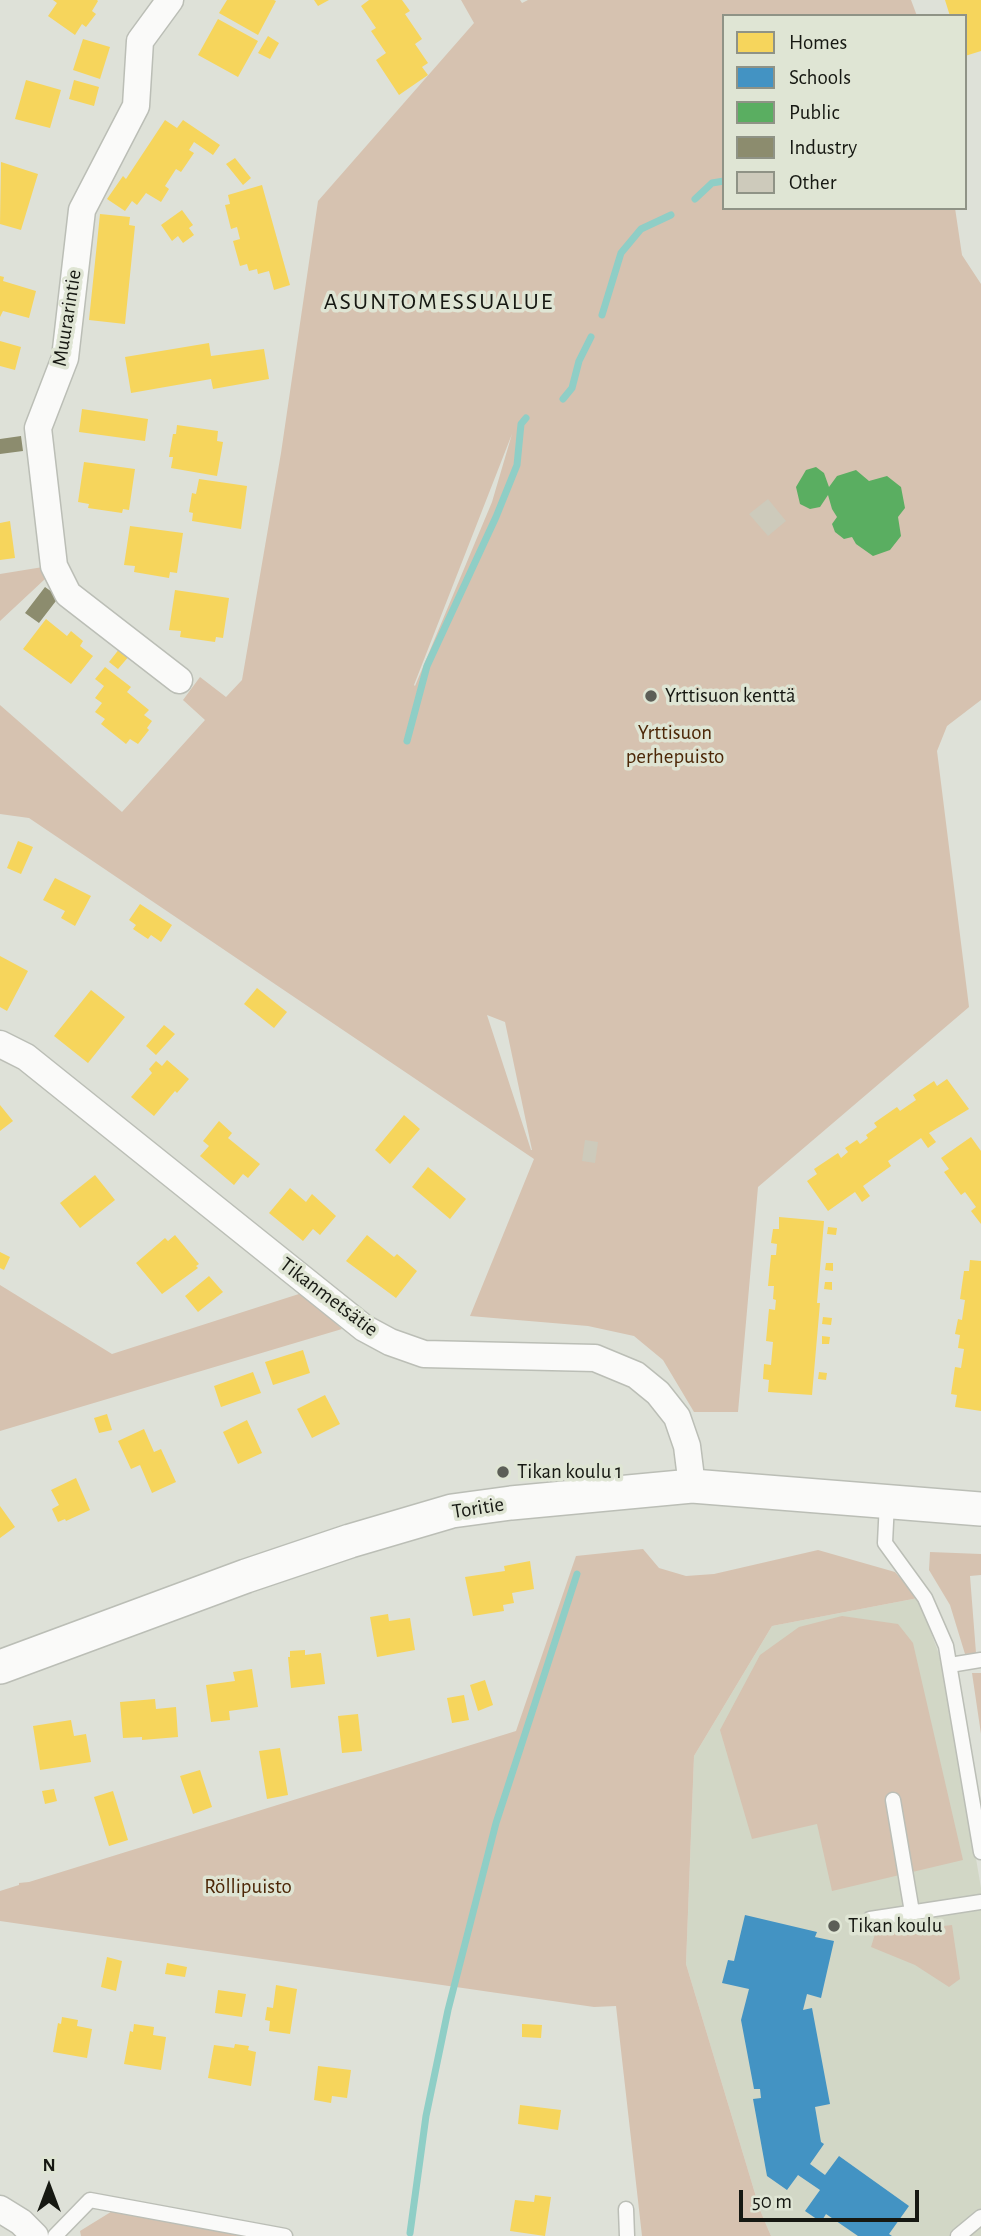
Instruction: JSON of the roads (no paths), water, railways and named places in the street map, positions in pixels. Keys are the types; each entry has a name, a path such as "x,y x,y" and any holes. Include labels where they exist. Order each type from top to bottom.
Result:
{"street":[{"name":"Muurarintie","path":"170,0 140,41 136,106 82,210 65,358 38,428 54,566 68,594 179,680"},
{"name":"Tikanmetsätie","path":"0,1044 26,1056 364,1328 390,1342 424,1354 596,1358 636,1375 658,1393 677,1417 687,1446 692,1486"},
{"name":"Toritie","path":"0,1667 246,1576 452,1511 692,1486 981,1509"},
{"path":"0,2209 35,2236"}],"lane":[{"path":"887,1502 885,1543 925,1598 946,1646 981,1852"},
{"path":"950,1665 981,1660"},
{"path":"893,1800 912,1912"},
{"path":"870,1919 981,1902"},
{"path":"55,2236 90,2200 285,2236"},
{"path":"626,2209 627,2236"},
{"path":"958,2236 981,2217"}],"waterway":[{"path":"695,199 712,183 722,181"},
{"path":"602,315 621,253 641,229 671,215"},
{"path":"563,399 572,388 579,361 591,337"},
{"path":"407,741 427,666 517,465 521,424 526,418"},
{"path":"410,2233 426,2116 448,2010 496,1823 577,1574"}],"place":[{"name":"Yrttisuon kenttä","path":"651,696"},
{"name":"Tikan koulu 1","path":"503,1472"},
{"name":"Tikan koulu","path":"834,1926"}],"district":[{"name":"ASUNTOMESSUALUE","path":"439,302"}],"park label":[{"name":"Yrttisuon perhepuisto","path":"675,745"},
{"name":"Röllipuisto","path":"248,1887"}]}
